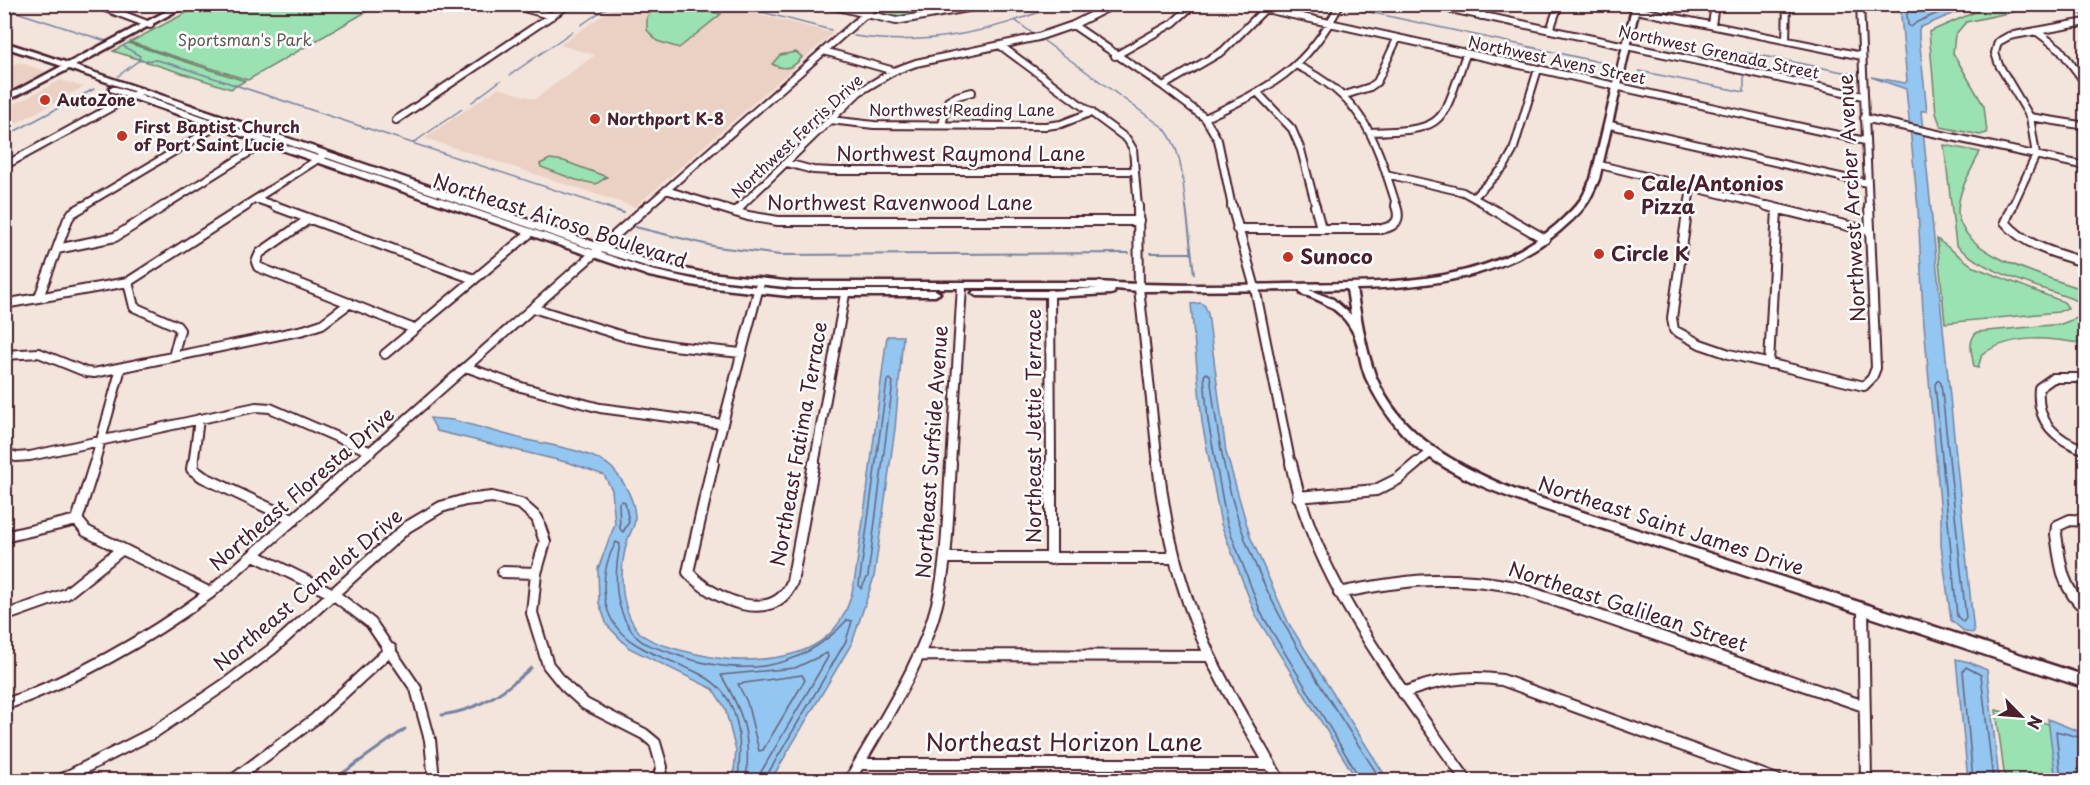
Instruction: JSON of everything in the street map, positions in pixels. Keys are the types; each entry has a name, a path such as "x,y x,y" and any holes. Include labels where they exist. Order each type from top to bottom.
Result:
{"main road":[{"path":"154,23 186,4"},
{"path":"4,100 194,4"},
{"name":"Northeast Airoso Boulevard","path":"758,287 808,285 1050,294 1139,288 1351,287 1447,278 1504,260 1545,239 1568,220 1585,200 1600,165 1636,7"},
{"path":"4,44 67,69"},
{"path":"4,51 67,69"},
{"name":"Northeast Airoso Boulevard","path":"67,69 326,154 597,251 648,273 697,283 845,294 1096,285 1139,288"},
{"name":"Northeast Airoso Boulevard","path":"136,93 217,126 530,233 597,251"},
{"name":"Northeast Saint James Drive","path":"1351,287 1359,333 1371,376 1380,395 1399,423 1431,452 1469,476 1509,493 2085,682"},
{"path":"1284,288 1330,300 1339,306 1359,333"}],"street":[{"path":"95,4 154,23"},
{"path":"510,4 552,16"},
{"path":"396,120 569,4"},
{"path":"825,4 896,21 990,4"},
{"name":"Northeast Floresta Drive","path":"4,705 43,692 89,670 161,630 210,593 877,4"},
{"name":"Northwest Ferris Drive","path":"735,212 859,92 894,71 936,58 1002,46 1073,25 1115,4"},
{"path":"1115,56 1173,23 1194,4"},
{"name":"Northwest Avens Street","path":"1243,4 1865,141"},
{"path":"1205,118 1258,93 1296,65 1316,46 1340,4"},
{"name":"Northwest Grenada Street","path":"1427,4 1863,96"},
{"path":"1481,16 1486,4"},
{"path":"1550,30 1559,4"},
{"path":"1712,25 1715,4"},
{"path":"1786,40 1787,4"},
{"name":"Northwest Archer Avenue","path":"1769,364 1864,386 1872,378 1876,368 1866,183 1860,4"},
{"path":"1636,7 1862,56"},
{"path":"1163,86 1223,51 1265,9"},
{"path":"2085,22 2009,36 1998,42 1995,52 1999,65 2031,117 2037,155 2005,222 2012,233 2025,242 2085,262"},
{"path":"1073,25 1115,56 1163,86 1205,118 1218,140 1237,229 1255,288 1298,497 1317,547 1339,593 1403,693 1466,780"},
{"path":"2036,32 2060,49 2085,84"},
{"path":"1345,95 1370,87 1377,82 1397,39"},
{"path":"1002,46 1127,139 1133,149 1139,221 1139,288 1163,514 1173,558 1210,656 1279,780"},
{"path":"824,51 894,71"},
{"path":"1369,132 1420,129 1437,122 1466,54"},
{"path":"1237,229 1393,227 1399,220 1386,174 1369,132 1345,95 1320,77 1296,65"},
{"path":"1474,197 1504,167 1513,151 1538,69"},
{"path":"942,125 944,105 947,101 972,92"},
{"path":"4,166 136,93"},
{"path":"1258,93 1292,129 1321,228"},
{"name":"Northwest Reading Lane","path":"830,120 874,125 1046,126 1061,124 1092,112"},
{"path":"2031,117 2085,126"},
{"path":"1864,118 2085,166"},
{"path":"1610,124 1866,183"},
{"path":"39,297 68,219 76,211 217,126"},
{"path":"57,249 115,237 266,142"},
{"path":"4,304 128,282 326,154"},
{"name":"Northwest Raymond Lane","path":"787,163 813,170 832,171 1135,171"},
{"path":"1600,165 1869,231"},
{"path":"1386,174 1474,197 1545,239"},
{"path":"1691,188 1672,318 1674,330 1686,339 1704,346 1769,364 1777,209"},
{"name":"Northwest Ravenwood Lane","path":"666,190 758,219 778,221 1139,221"},
{"path":"256,199 474,279"},
{"path":"309,219 260,253 256,262 258,267 414,329"},
{"path":"385,354 530,233"},
{"path":"128,282 134,307 177,326 180,330 173,357"},
{"path":"466,367 521,387 600,408 722,424 758,287"},
{"name":"Northeast Surfside Avenue","path":"850,780 919,655 937,605 945,558 962,289"},
{"name":"Northeast Fatima Terrace","path":"722,424 688,572 701,586 741,604 765,607 783,598 792,582 845,294"},
{"name":"Northeast Jettie Terrace","path":"1050,294 1051,559"},
{"path":"4,355 39,351 90,373 304,330 322,324 350,303"},
{"path":"533,308 626,337 673,346 741,353"},
{"path":"76,520 102,440 121,368"},
{"path":"2085,378 2053,378 2039,388 2038,395 2041,419 2046,427 2064,442 2085,450"},
{"path":"4,453 16,457 30,456 256,407 270,408 371,452"},
{"path":"200,419 192,469 203,477 294,520"},
{"path":"1298,497 1376,490 1398,479 1431,452"},
{"name":"Northeast Camelot Drive","path":"60,780 153,733 218,690 272,649 407,527 441,507 465,500 492,497 521,504 537,518 545,542 536,573 532,613 548,665 565,686 585,704 644,734 655,743 662,767 657,780"},
{"path":"2085,521 2072,519 2063,521 2057,526 2055,534 2065,586 2073,598 2085,609"},
{"path":"4,537 76,520"},
{"path":"76,520 86,531 210,593"},
{"path":"4,616 66,594 122,550"},
{"path":"254,555 333,594 370,623 391,649 416,689 430,740 434,780"},
{"path":"945,558 1173,558"},
{"path":"503,572 536,573"},
{"name":"Northeast Galilean Street","path":"1339,593 1405,579 1432,576 1498,582 1544,595 1864,706"},
{"path":"1863,609 1866,780"},
{"path":"233,780 315,719 391,649"},
{"path":"919,655 1210,656"},
{"path":"1403,693 1435,680 1460,676 1502,680 1777,780"},
{"name":"Northeast Horizon Lane","path":"859,764 1269,764"}],"shaded area":[{"name":"Northport K-8","path":"617,5 722,5 833,33 635,207 425,138 498,88 535,99 595,55 560,45"},
{"path":"19,62 47,72 8,92 5,91 5,69"},
{"path":"61,80 83,87 13,125 5,122 5,109"}],"green space":[{"name":"Sportsman's Park","path":"203,4 378,5 248,80 130,42"},
{"path":"657,5 684,5 721,14 679,48 657,41 647,30 647,17"},
{"path":"880,5 972,5 902,19 869,14"},
{"path":"1991,5 2045,5 1966,22 1955,35 1953,53 1984,106 1987,133 1980,135 1941,127 1936,113 1929,32"},
{"path":"128,43 245,81 231,89 113,51"},
{"path":"796,52 802,57 792,66 785,68 772,64 780,55"},
{"path":"1944,145 1980,152 1960,196 1958,212 1962,227 1974,241 2009,263 2085,290 2085,306 2078,301 2031,285 1982,264 1956,245"},
{"path":"550,159 564,161 607,177 596,184 576,180 541,167 540,164"},
{"path":"1937,239 1974,267 2064,302 2068,308 2058,312 1945,323"},
{"path":"2085,315 2085,344 2045,339 2020,340 1994,347 1982,354 1978,368 1974,367 1971,344 1977,332 2061,324"},
{"path":"1996,710 2049,724 2056,780 2005,780"}],"water":[{"path":"1900,5 1973,5 1919,28 1919,37 1927,111 1921,111 1974,633 1965,632 1951,620 1941,545 1941,515 1923,313 1918,208 1906,89 1871,77 1905,83 1907,81"},
{"path":"1201,303 1208,314 1226,452 1250,536 1289,624 1388,780 1357,780 1256,616 1221,524 1202,422 1191,304"},
{"path":"887,336 903,336 895,429 874,577 852,643 771,780 733,780 736,751 725,708 713,689 629,648 607,625 599,603 598,569 615,524 612,490 604,475 570,463 437,431 430,418 453,420 570,449 604,462 612,468 624,484 631,497 634,511 635,520 624,553 622,577 628,613 640,633 672,648 717,658 739,660 778,657 815,645 835,628 847,607 856,571"},
{"path":"1956,659 1987,670 1999,780 1968,780"},
{"path":"2048,719 2085,734 2085,780 2056,780"}],"waterway":[{"path":"581,25 612,4"},
{"path":"731,4 831,30"},
{"path":"854,36 906,40 958,35 1009,22 1059,4"},
{"path":"2067,4 2086,18"},
{"path":"1346,7 1604,63"},
{"path":"4,8 106,41"},
{"path":"1016,21 1032,33"},
{"path":"510,75 573,31"},
{"path":"1044,41 1164,128 1178,156 1186,207"},
{"path":"123,46 140,56 138,61"},
{"path":"1746,67 1748,53 1858,75"},
{"path":"138,61 156,60 168,63 607,207"},
{"path":"118,76 138,61"},
{"path":"1639,71 1744,92 1744,74"},
{"path":"472,102 500,81"},
{"path":"4,137 94,89"},
{"path":"413,143 462,109"},
{"path":"603,206 624,213"},
{"path":"1186,206 1194,274"},
{"path":"635,227 717,247 780,255 1129,253"},
{"path":"1150,253 1191,253"},
{"path":"442,715 468,709 490,699 531,668"},
{"path":"333,780 405,729"}],"place":[{"name":"AutoZone","path":"45,100"},
{"name":"Northport K-8","path":"595,119"},
{"name":"First Baptist Church of Port Saint Lucie","path":"122,136"},
{"name":"Cale/Antonios Pizza","path":"1629,195"},
{"name":"Circle K","path":"1599,254"},
{"name":"Sunoco","path":"1288,257"}]}
